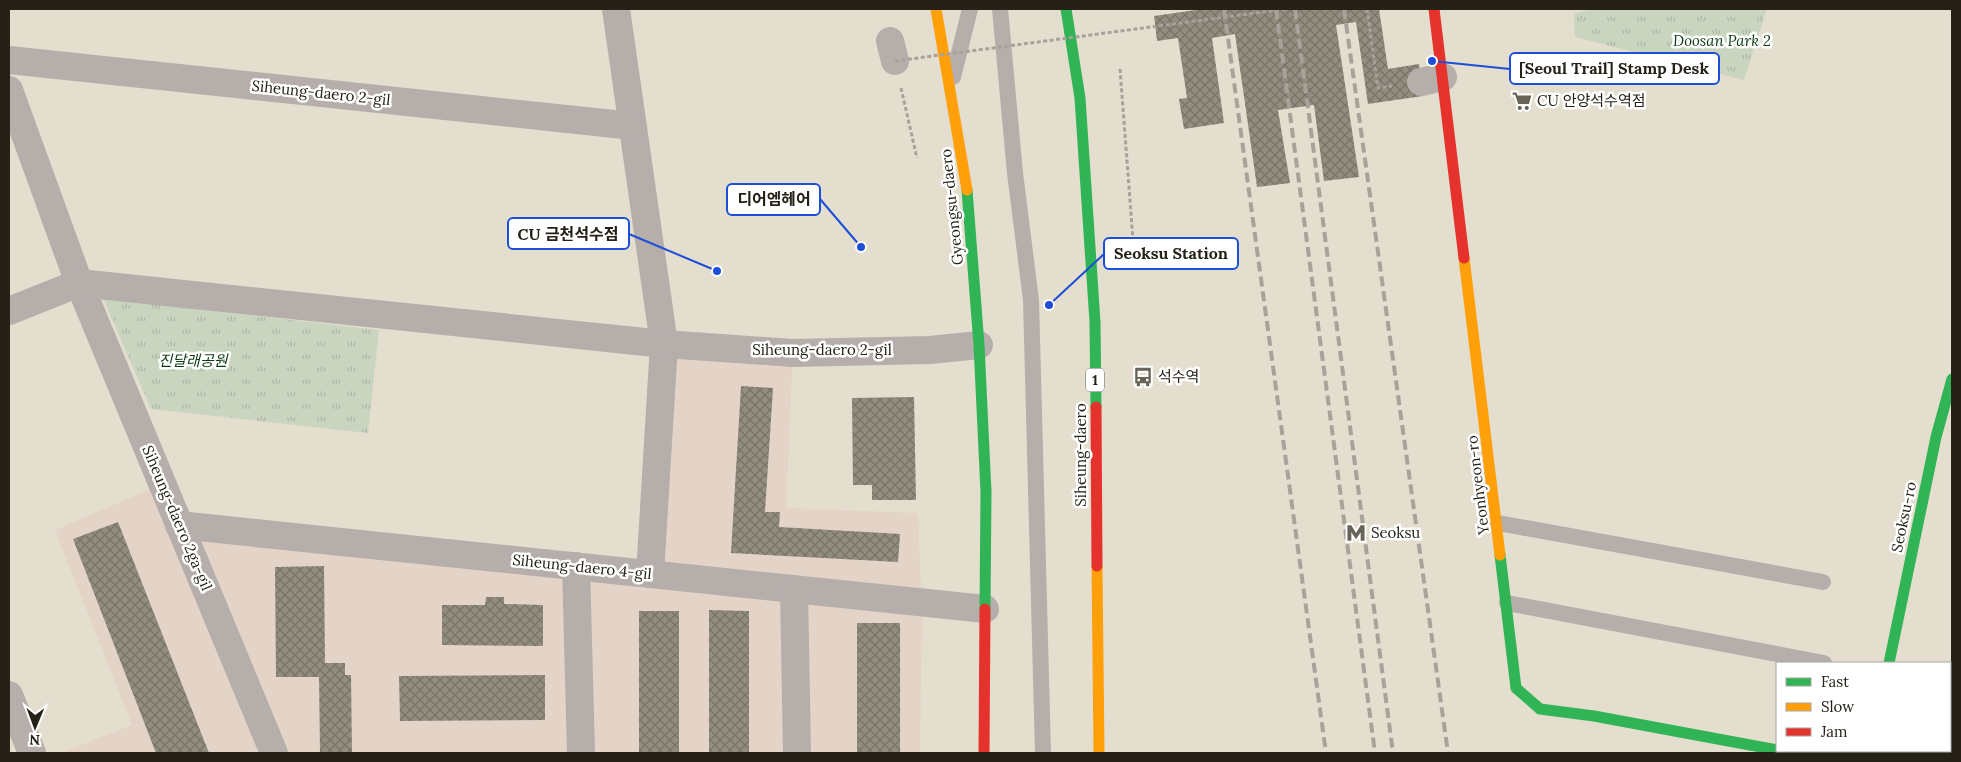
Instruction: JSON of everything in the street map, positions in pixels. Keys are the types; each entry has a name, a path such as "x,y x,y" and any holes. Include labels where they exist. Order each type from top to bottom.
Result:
{"main road":[{"name":"Gyeongsu-daero","path":"936,9 966,176 979,345"},
{"name":"Siheung-daero","path":"1066,9 1080,98 1095,322 1099,753"},
{"name":"Yeonhyeon-ro","path":"1434,9 1432,80 1498,523 1516,688 1540,709 1594,716 1776,750"},
{"path":"979,345 986,492 984,753"},
{"name":"Seoksu-ro","path":"1889,662 1936,437 1952,379"}],"street":[{"path":"616,9 664,344 650,574"},
{"name":"Siheung-daero 2-gil","path":"9,60 633,126"},
{"path":"9,90 79,283"},
{"name":"Siheung-daero 2-gil","path":"9,311 79,283 664,344 793,354 930,350 979,345"},
{"name":"Siheung-daero 2ga-gil","path":"79,283 274,753"},
{"name":"Siheung-daero 4-gil","path":"180,525 985,609"},
{"path":"576,566 580,753"},
{"path":"794,589 797,753"},
{"path":"9,695 32,753"}],"lane":[{"path":"950,88 970,9"},
{"path":"1000,9 1015,173 1032,300 1043,753"},
{"path":"1498,523 1823,582"},
{"path":"1507,604 1819,662"}],"path":[{"path":"917,158 896,63 1286,9"},
{"path":"1366,9 1378,88 1432,80"},
{"path":"1120,69 1133,240"}],"shaded area":[{"path":"664,344 793,353 786,508 918,513 922,617 920,753 61,753 132,725 55,530 162,484 180,525 649,574"}],"green space":[{"name":"Doosan Park 2","path":"1595,9 1767,9 1744,80 1575,37 1574,13"},
{"name":"진달래공원","path":"103,298 379,330 368,433 151,409"}],"building":[{"path":"1203,9 1379,9 1388,69 1419,64 1423,96 1368,104 1356,22 1336,25 1359,177 1324,181 1314,105 1278,110 1290,183 1257,187 1235,34 1212,38 1224,123 1184,129 1179,99 1187,98 1178,38 1157,41 1154,16"},
{"path":"741,386 773,388 765,512 780,512 779,527 900,534 898,562 731,553"},
{"path":"914,397 916,500 872,500 872,485 853,485 852,398"},
{"path":"118,522 209,753 156,753 73,539"},
{"path":"324,566 325,663 345,663 345,675 351,675 352,753 320,753 319,677 276,677 275,567"},
{"path":"486,597 504,597 504,604 543,605 543,646 442,645 442,605 485,605"},
{"path":"709,610 749,611 749,753 709,753"},
{"path":"639,611 679,611 679,753 639,753"},
{"path":"857,623 900,623 900,753 857,753"},
{"path":"545,675 545,720 400,721 399,676"}],"railway":[{"path":"1224,9 1326,753"},
{"path":"1276,9 1375,753"},
{"path":"1295,9 1393,753"},
{"path":"1344,9 1448,753"}],"traffic: fast":[{"path":"1066,9 1080,98 1095,322 1096,407"},
{"path":"967,190 979,345 986,492 985,609"},
{"path":"1889,662 1936,437 1952,379"},
{"path":"1500,555 1516,688 1540,709 1594,716 1776,750"}],"traffic: slow":[{"path":"936,9 967,190"},
{"path":"1464,258 1500,555"},
{"path":"1097,566 1099,753"}],"traffic: jam":[{"path":"1434,9 1464,258"},
{"path":"1096,407 1097,566"},
{"path":"984,753 985,609"}],"place":[{"name":"[Seoul Trail] Stamp Desk","path":"1432,61"},
{"name":"CU 안양석수역점","path":"1522,101"},
{"name":"디어엠헤어","path":"861,247"},
{"name":"CU 금천석수점","path":"717,271"},
{"name":"Seoksu Station","path":"1049,305"},
{"name":"석수역","path":"1143,377"},
{"name":"Seoksu","path":"1356,533"}]}
